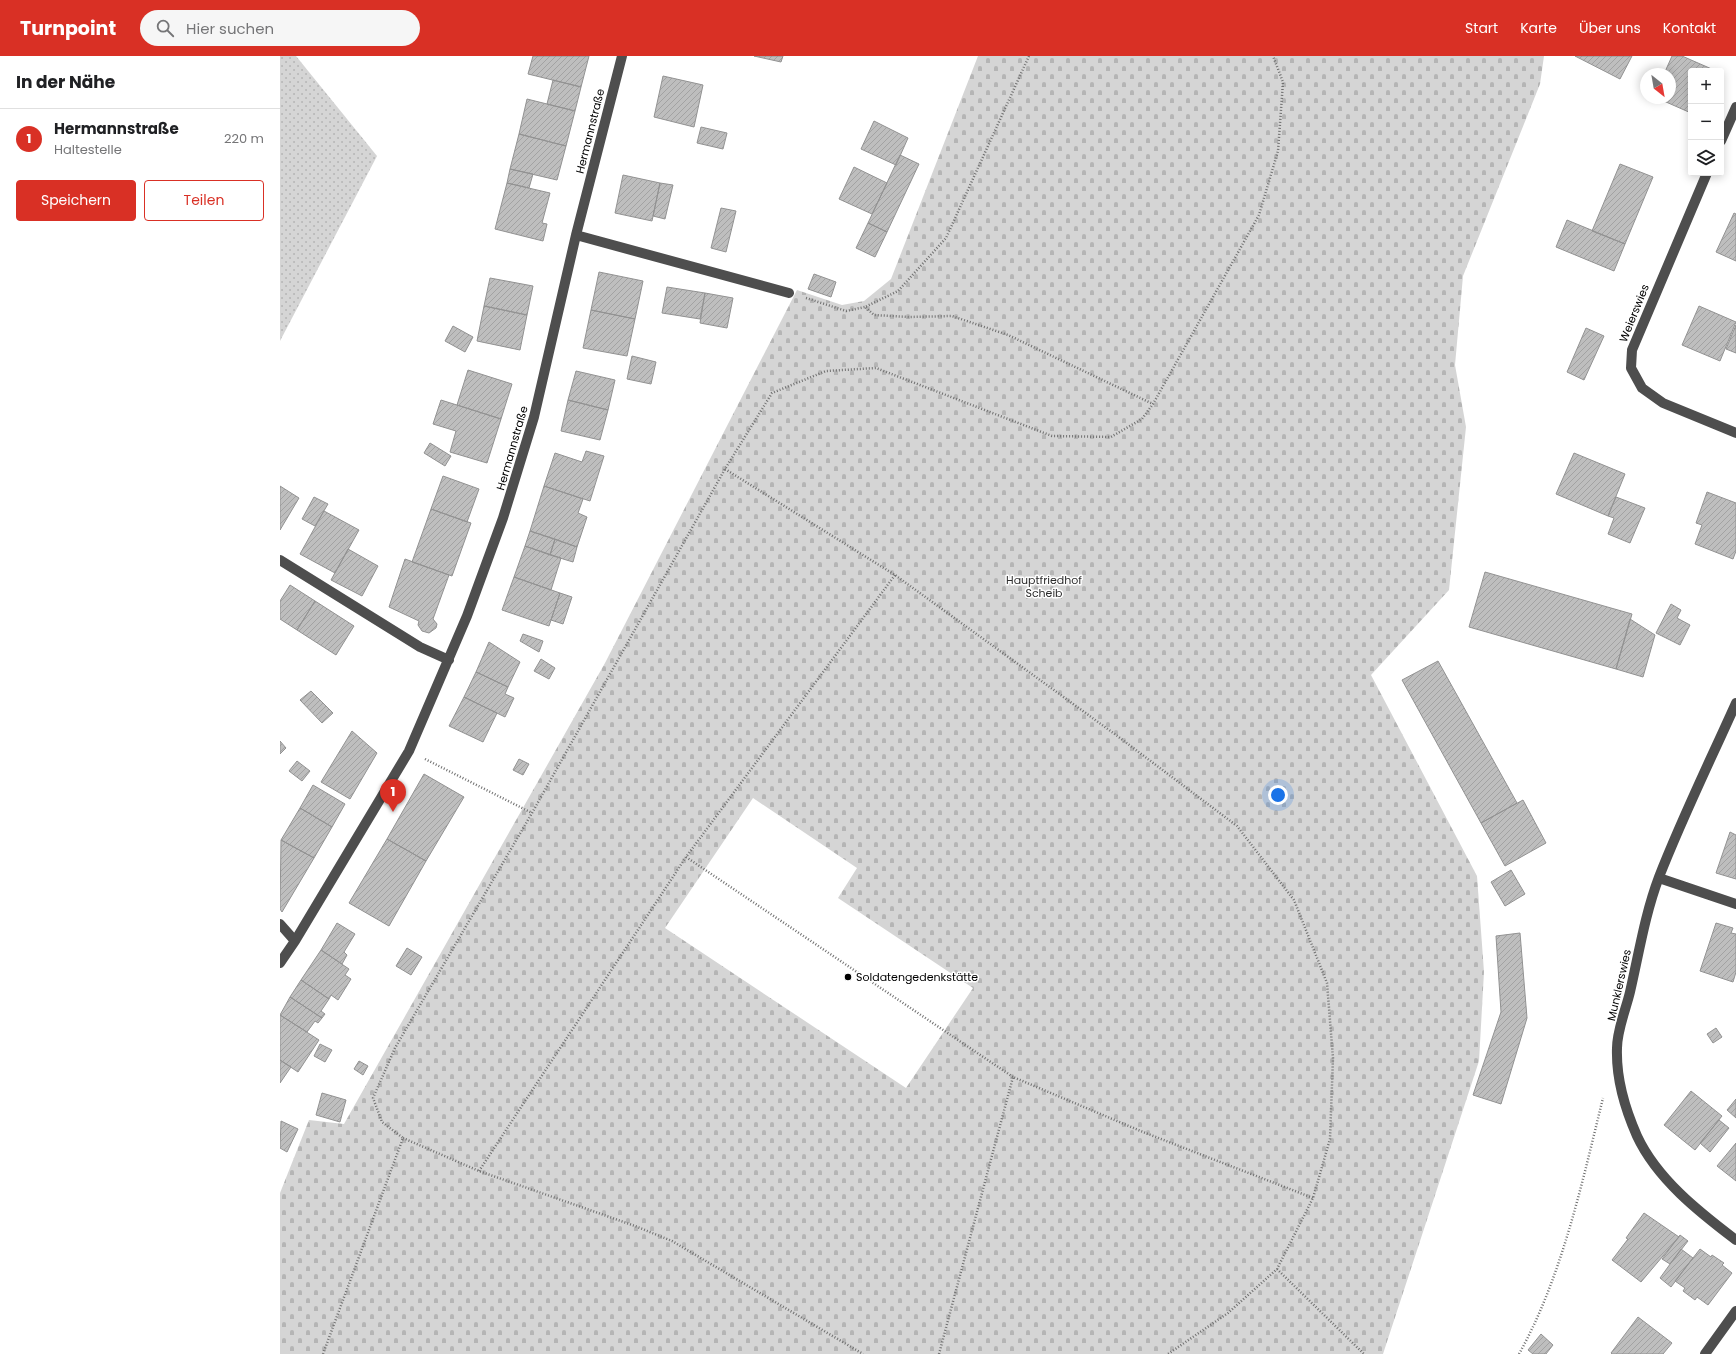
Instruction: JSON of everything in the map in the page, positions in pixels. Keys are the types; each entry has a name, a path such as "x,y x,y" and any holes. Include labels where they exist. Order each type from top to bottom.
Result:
{"street":[{"name":"Hermannstraße","path":"280,963 409,751 449,660 503,518 532,424 576,235 622,56"},
{"path":"1721,140 1736,107"},
{"name":"Weierswies","path":"1706,176 1632,350 1632,368 1642,388 1663,403 1736,433"},
{"path":"576,235 789,293"},
{"path":"280,560 420,648 449,660"},
{"name":"Munklerswies","path":"1735,706 1659,878 1643,932 1617,1046 1618,1070 1625,1101 1637,1136 1658,1169 1703,1215 1736,1240"},
{"path":"1659,878 1736,904"},
{"path":"280,924 295,940"},
{"path":"1705,1354 1736,1311"}],"path":[{"path":"789,293 846,311 865,307 898,291 946,238 1029,56"},
{"path":"864,1354 672,1241 635,1226 479,1171 403,1138 382,1122 373,1098 395,1048 532,813 725,469 772,393 826,371 876,368 1052,436 1111,437 1142,419 1153,404 1259,215 1278,151 1283,82 1273,56"},
{"path":"865,307 874,315 909,317 952,316 1008,335 1153,404"},
{"path":"725,469 895,574 1116,735 1236,826 1294,900 1327,983 1333,1058 1330,1139 1313,1198 1277,1269 1228,1313 1168,1354"},
{"path":"479,1171 686,857 895,574"},
{"path":"409,751 532,813"},
{"path":"686,857 1013,1077 1142,1132 1313,1198"},
{"path":"1519,1354 1539,1313 1564,1246 1606,1085 1618,1070"},
{"path":"939,1354 1013,1077"},
{"path":"323,1354 403,1138"},
{"path":"1277,1269 1364,1354"}],"green space":[{"path":"280,56 296,56 377,156 280,341"},
{"name":"Hauptfriedhof Scheib","path":"978,56 1544,56 1540,84 1463,276 1455,365 1466,427 1449,590 1371,675 1477,876 1484,972 1479,1061 1383,1354 280,1354 280,1193 309,1120 344,1124 605,663 797,290 842,305 864,301 891,279","holes":["753,798 857,868 838,898 973,988 906,1088 665,928"]}],"building":[{"path":"533,56 589,56 581,87 528,74"},
{"path":"754,56 783,56 781,62"},
{"path":"1575,56 1632,56 1620,79"},
{"path":"1672,56 1682,56 1709,68 1688,68 1688,112 1671,104 1676,104 1676,68 1667,68"},
{"path":"663,76 703,85 694,127 654,117"},
{"path":"553,80 581,87 575,111 547,104"},
{"path":"527,99 575,111 566,146 519,134"},
{"path":"874,121 908,138 896,165 861,149"},
{"path":"701,127 727,133 723,149 697,143"},
{"path":"519,134 566,146 557,180 510,169"},
{"path":"900,155 919,164 887,232 868,223"},
{"path":"1620,164 1653,177 1625,244 1592,231"},
{"path":"854,167 887,183 872,214 839,199"},
{"path":"510,169 533,174 529,188 507,183"},
{"path":"623,175 660,183 652,221 615,213"},
{"path":"507,183 550,193 542,223 547,224 543,241 495,229"},
{"path":"660,183 673,185 665,219 653,216"},
{"path":"721,208 736,211 726,252 711,248"},
{"path":"1734,213 1736,214 1736,261 1716,252"},
{"path":"1567,220 1625,244 1614,271 1556,247"},
{"path":"868,223 887,232 875,257 856,248"},
{"path":"599,272 643,281 635,319 591,310"},
{"path":"814,274 836,282 831,297 808,289"},
{"path":"490,278 533,286 527,315 484,306"},
{"path":"667,287 705,293 700,319 662,313"},
{"path":"705,293 733,298 727,328 700,323"},
{"path":"484,306 527,315 520,350 477,341"},
{"path":"1699,306 1736,322 1720,361 1682,345"},
{"path":"591,310 635,319 627,356 583,348"},
{"path":"1736,325 1736,353 1726,349"},
{"path":"453,326 473,337 465,352 445,341"},
{"path":"1586,328 1604,336 1584,380 1567,372"},
{"path":"632,356 656,362 651,384 627,379"},
{"path":"468,370 512,384 501,419 457,405"},
{"path":"576,371 615,380 608,410 568,400"},
{"path":"441,400 501,419 487,463 450,452 456,431 433,424"},
{"path":"568,400 608,410 600,440 561,431"},
{"path":"430,443 451,456 445,466 424,453"},
{"path":"586,451 604,456 590,501 544,486 555,453 582,462"},
{"path":"1574,453 1625,474 1608,516 1556,494"},
{"path":"443,476 479,489 467,522 431,509"},
{"path":"280,486 299,498 280,530"},
{"path":"544,486 583,499 578,513 587,517 577,547 530,531"},
{"path":"1707,492 1736,503 1736,551 1733,559 1695,544 1702,525 1696,523"},
{"path":"314,497 328,504 315,526 302,519"},
{"path":"1616,497 1645,508 1630,543 1608,534 1614,518 1608,516"},
{"path":"431,509 471,523 452,576 412,562"},
{"path":"324,511 359,530 335,573 300,554"},
{"path":"530,531 555,539 550,555 525,546"},
{"path":"555,539 577,547 573,562 550,555"},
{"path":"525,546 561,558 551,590 514,577"},
{"path":"348,549 378,566 362,596 331,580"},
{"path":"405,559 449,575 433,619 437,624 436,628 429,633 422,631 418,625 419,621 389,607"},
{"path":"1485,572 1632,614 1616,669 1469,627"},
{"path":"514,577 560,593 549,626 502,610"},
{"path":"290,585 315,601 297,630 280,619 280,601"},
{"path":"560,593 572,597 563,624 551,620"},
{"path":"315,601 354,626 336,655 297,630"},
{"path":"1671,604 1681,610 1677,618 1690,625 1680,645 1656,633"},
{"path":"1630,619 1655,635 1643,677 1616,669"},
{"path":"523,634 543,641 539,652 520,641"},
{"path":"489,642 520,662 508,687 476,672"},
{"path":"541,659 555,668 549,679 534,671"},
{"path":"1438,661 1517,803 1481,823 1402,680"},
{"path":"476,672 508,687 505,694 514,698 505,717 464,697"},
{"path":"311,691 333,713 322,723 300,700"},
{"path":"464,697 497,713 483,742 449,726"},
{"path":"352,731 377,753 350,799 321,782"},
{"path":"280,741 286,748 280,754"},
{"path":"519,759 529,764 523,775 513,770"},
{"path":"297,761 310,771 302,781 289,771"},
{"path":"424,774 464,797 426,861 387,839"},
{"path":"313,785 345,804 332,827 300,808"},
{"path":"1523,800 1546,843 1505,866 1481,823"},
{"path":"300,808 332,827 314,858 281,840"},
{"path":"1730,832 1736,835 1736,879 1716,873"},
{"path":"387,839 426,861 389,926 349,903"},
{"path":"281,840 314,858 282,912 280,909"},
{"path":"1511,870 1525,894 1505,906 1491,882"},
{"path":"337,923 355,934 344,952 347,955 342,964 321,950"},
{"path":"1716,923 1733,928 1731,933 1736,934 1736,972 1733,982 1700,971"},
{"path":"1520,933 1527,1018 1501,1104 1473,1095 1501,1012 1496,936"},
{"path":"407,948 422,957 411,975 396,966"},
{"path":"321,950 349,969 345,975 351,979 338,1000 331,995 329,999 301,980"},
{"path":"301,980 329,999 321,1011 325,1014 322,1018 290,997"},
{"path":"290,997 322,1018 318,1023 315,1021 307,1032 280,1015"},
{"path":"280,1015 319,1040 298,1072 280,1060"},
{"path":"1716,1028 1722,1037 1713,1043 1707,1034"},
{"path":"320,1044 332,1050 325,1062 314,1056"},
{"path":"280,1060 291,1067 280,1083"},
{"path":"359,1061 368,1066 363,1075 354,1069"},
{"path":"1691,1091 1722,1116 1695,1150 1664,1125"},
{"path":"322,1093 346,1100 340,1122 316,1115"},
{"path":"1736,1099 1736,1118 1727,1110"},
{"path":"1719,1120 1729,1128 1710,1152 1700,1143"},
{"path":"281,1121 298,1129 287,1152 280,1148"},
{"path":"1736,1143 1736,1181 1717,1166"},
{"path":"1644,1213 1679,1237 1641,1282 1612,1260 1628,1239 1626,1238"},
{"path":"1680,1235 1688,1241 1670,1264 1662,1259"},
{"path":"1681,1249 1693,1258 1671,1287 1660,1278"},
{"path":"1700,1249 1711,1257 1712,1255 1724,1263 1722,1265 1732,1273 1708,1305 1697,1297 1695,1300 1683,1291 1685,1288 1675,1281"},
{"path":"1638,1317 1672,1343 1663,1354 1612,1354 1611,1353"},
{"path":"1541,1334 1553,1345 1546,1354 1533,1354 1528,1350"}],"place":[{"name":"Hermannstraße","path":"393,812"},
{"name":"Soldatengedenkstätte","path":"848,977"}]}
